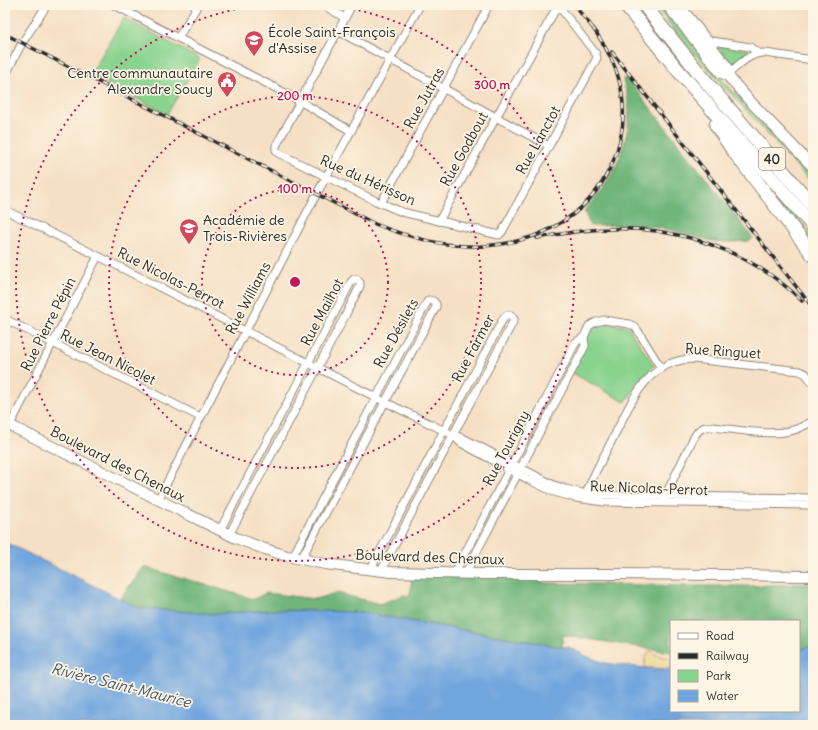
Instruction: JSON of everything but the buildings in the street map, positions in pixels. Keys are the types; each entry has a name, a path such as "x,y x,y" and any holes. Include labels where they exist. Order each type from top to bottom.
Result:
{"highway":[{"name":"40","path":"625,5 677,69 813,226"},
{"name":"40","path":"644,5 731,111 813,206"},
{"path":"677,69 732,149 813,255"},
{"path":"731,111 813,192"}],"street":[{"path":"5,76 22,43 47,5"},
{"path":"114,5 122,7 178,38 291,96 352,131"},
{"path":"178,38 198,5"},
{"path":"323,5 345,18"},
{"path":"300,102 352,5"},
{"name":"Rue Williams","path":"158,500 326,176 420,5"},
{"name":"Rue Jutras","path":"381,203 489,5"},
{"name":"Rue Lanctot","path":"500,234 597,57 558,5"},
{"name":"Rue Godbout","path":"440,221 558,5"},
{"path":"667,5 721,73 728,75 813,168"},
{"path":"679,5 728,68 728,75"},
{"path":"338,31 549,146"},
{"path":"706,40 750,47 758,53"},
{"path":"728,75 750,56 758,53 813,60"},
{"name":"Rue du Hérisson","path":"300,102 276,146 278,153 381,203 404,212 500,234"},
{"name":"Rue Nicolas-Perrot","path":"5,210 318,367 376,398 453,435 461,443 511,466 554,492 570,497 606,495 813,505"},
{"name":"Rue Pierre Pépin","path":"8,424 53,343 98,256"},
{"name":"Rue Mailhot","path":"354,279 357,280 360,283 360,286 340,327 225,532 351,282 354,279"},
{"name":"Rue Désilets","path":"429,300 433,300 436,307 385,402 297,558 376,398 427,302 429,300"},
{"name":"Rue Farmer","path":"507,315 511,315 514,319 513,322 435,470 376,570 444,431 503,319 507,315"},
{"name":"Rue Jean Nicolet","path":"5,319 200,417"},
{"name":"Rue Tourigny","path":"465,574 585,346 584,337 589,326 604,320 632,325 638,331 661,368"},
{"name":"Rue Tourigny","path":"454,574 576,342 584,337"},
{"name":"Rue Ringuet","path":"585,497 592,479 637,392 647,380 661,368 672,363 691,359 800,371 806,374 813,384"},
{"path":"664,499 693,439 701,428 712,427 764,432 784,432 813,421"},
{"name":"Boulevard des Chenaux","path":"8,424 158,500 225,532 269,551 325,564 376,570 454,574 813,576"},
{"name":"Rue Nicolas-Perrot","path":"664,499 813,498"}],"green space":[{"path":"654,5 662,5 724,82 813,175 813,184 691,50"},
{"path":"124,18 200,59 167,114 90,75"},
{"path":"717,45 748,50 749,52 731,64"},
{"path":"626,77 753,238 749,241 721,242 668,229 652,227 626,225 590,226 584,210 595,198 613,172 625,142 629,110 623,79"},
{"path":"767,182 813,236 813,250 763,184"},
{"path":"590,323 627,326 654,365 625,402 567,370 588,331 584,327"},
{"path":"144,567 254,599 266,593 315,599 337,593 380,604 404,595 410,596 412,575 492,572 546,583 693,586 813,584 813,645 800,650 800,620 670,620 670,652 563,635 562,647 359,612 275,610 214,614 139,608 120,599"}],"sand":[{"path":"649,651 652,651 660,656 670,658 670,669 645,668 645,658"}],"water":[{"name":"Rivière Saint-Maurice","path":"5,542 139,608 214,614 275,610 359,612 568,647 605,663 645,668 670,669 670,712 800,712 800,650 813,645 813,725 5,725"}],"railway":[{"path":"574,5 597,33"},
{"path":"5,34 375,224 415,238 443,244 485,246 513,242 549,230 575,213 603,182 619,143 623,122 623,101 619,80 614,66 605,46 593,28"},
{"path":"612,52 813,308"},
{"path":"537,238 601,229 636,229 662,232 688,238 714,246 738,256 761,269 802,301"}],"place":[{"name":"École Saint-François d'Assise","path":"254,57"},
{"name":"Centre communautaire Alexandre Soucy","path":"227,98"},
{"name":"Académie de Trois-Rivières","path":"189,245"}]}
